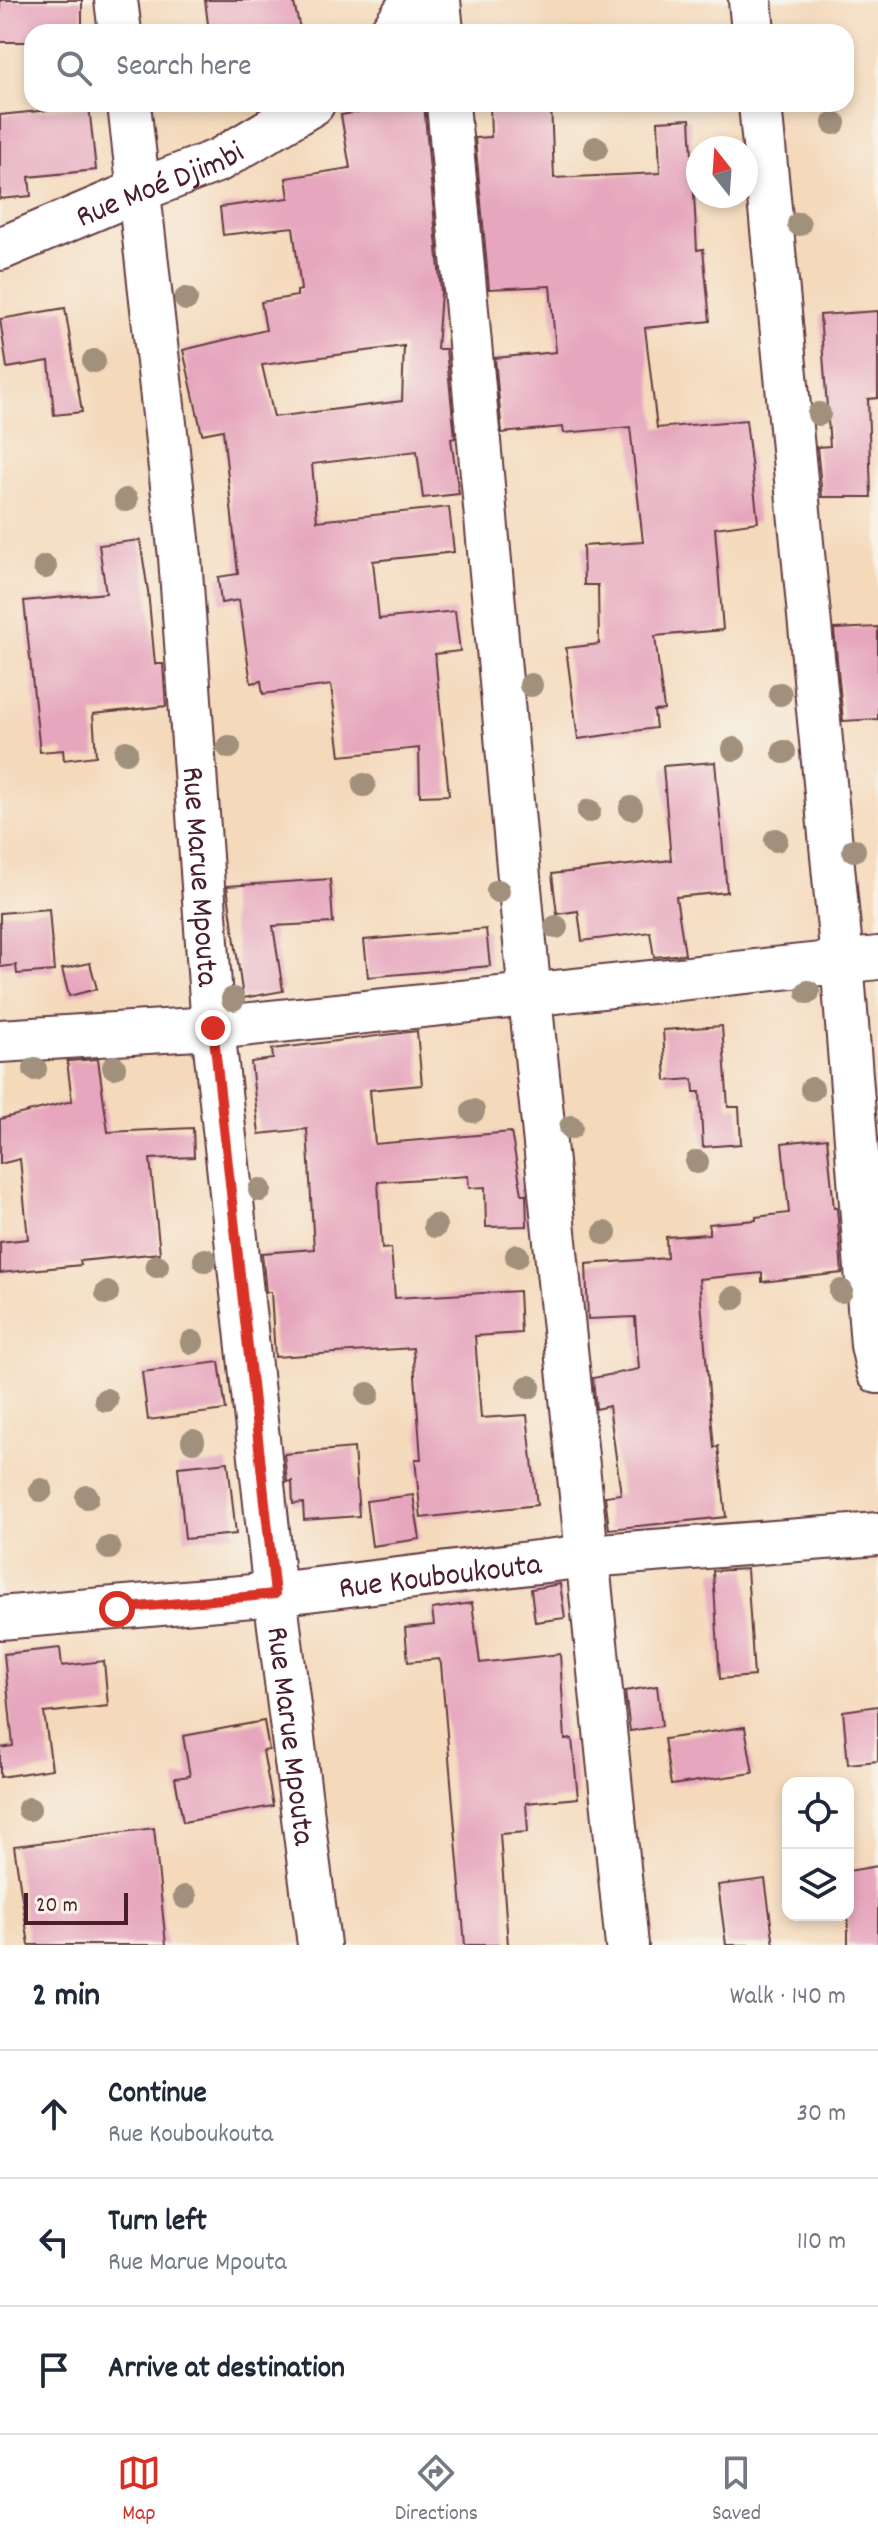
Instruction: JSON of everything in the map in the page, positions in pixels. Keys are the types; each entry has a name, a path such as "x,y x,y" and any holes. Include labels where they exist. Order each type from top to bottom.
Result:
{"street":[{"path":"116,0 119,24"},
{"path":"396,24 413,0"},
{"path":"439,0 441,24"},
{"path":"750,0 752,24"},
{"name":"Rue Marue Mpouta","path":"130,112 180,557 213,1028 275,1594 319,1945"},
{"name":"Rue Moé Djimbi","path":"0,249 219,160 300,112"},
{"path":"449,112 530,997 627,1945"},
{"path":"761,112 860,959 872,1345 878,1372"},
{"path":"0,1041 213,1028 530,997 860,959"},
{"name":"Rue Kouboukouta","path":"0,1618 275,1594 587,1556 878,1534"}],"building":[{"path":"0,0 82,0 82,24 24,24 24,42 0,42"},
{"path":"205,0 293,0 299,24 208,24"},
{"path":"90,112 96,170 29,177 31,196 0,199 0,115"},
{"path":"425,112 441,292 437,349 446,349 455,438 451,439 459,494 423,498 417,451 312,464 317,521 449,507 454,552 373,561 379,619 455,611 460,651 435,654 449,795 420,796 419,748 340,756 331,685 263,694 261,681 251,683 239,600 221,603 218,577 238,574 223,430 202,434 183,350 266,330 261,302 297,296 297,291 301,290 293,227 223,235 220,207 289,198 286,178 350,168 341,115","holes":["404,346 402,401 274,417 262,365"]},
{"path":"490,112 551,112 554,178 660,173 658,121 690,119 691,136 686,136 686,208 695,208 697,250 703,249 710,321 645,328 657,428 746,420 758,522 715,528 723,630 655,636 664,710 654,711 656,728 578,739 566,648 599,644 598,585 584,585 583,546 643,542 630,427 564,433 563,427 502,433 495,358 556,352 550,286 489,289 475,138 491,137"},
{"path":"65,308 82,412 54,415 49,361 7,368 0,319"},
{"path":"878,311 878,398 868,399 871,497 822,497 817,447 830,446 820,315"},
{"path":"140,540 155,664 163,664 166,706 93,714 96,756 64,760 63,750 40,752 24,601 106,593 99,545"},
{"path":"878,627 878,719 843,721 834,629"},
{"path":"715,762 727,892 676,897 685,954 654,957 650,932 582,941 578,911 557,914 552,874 671,860 663,766"},
{"path":"330,879 333,923 273,926 283,991 243,998 227,886"},
{"path":"49,909 54,971 17,974 16,965 0,967 0,913"},
{"path":"486,929 490,966 368,977 364,940"},
{"path":"90,963 97,989 69,996 62,969"},
{"path":"722,1026 728,1107 739,1107 741,1144 703,1147 700,1092 694,1092 693,1079 666,1081 663,1030"},
{"path":"417,1031 422,1085 370,1090 375,1144 511,1132 522,1194 526,1194 527,1226 486,1227 485,1187 469,1188 468,1176 378,1182 382,1249 391,1248 395,1298 519,1291 521,1333 475,1336 481,1418 527,1415 537,1505 421,1518 415,1459 421,1459 413,1348 275,1357 271,1292 266,1292 262,1253 314,1249 307,1129 259,1134 251,1062 273,1059 272,1049"},
{"path":"98,1059 108,1132 193,1128 194,1157 150,1159 160,1253 0,1273 0,1242 28,1239 20,1159 0,1164 0,1119 72,1101 67,1061"},
{"path":"827,1138 842,1273 762,1282 762,1273 699,1279 714,1448 718,1446 726,1517 609,1529 605,1496 621,1494 609,1406 596,1409 593,1378 639,1369 635,1317 588,1319 586,1264 667,1258 666,1237 709,1234 709,1224 756,1220 756,1217 789,1213 782,1143"},
{"path":"219,1362 226,1410 148,1420 142,1372"},
{"path":"354,1448 359,1516 304,1520 303,1503 293,1504 292,1481 287,1482 284,1454"},
{"path":"228,1462 236,1534 185,1539 178,1467"},
{"path":"413,1495 420,1539 372,1546 366,1501"},
{"path":"747,1569 754,1676 720,1679 713,1571"},
{"path":"560,1584 565,1618 535,1622 531,1589"},
{"path":"472,1603 480,1663 560,1654 565,1740 572,1739 578,1798 526,1803 528,1832 500,1834 508,1945 465,1945 441,1664 439,1659 408,1662 405,1628 434,1625 432,1609"},
{"path":"60,1648 62,1666 104,1661 108,1706 44,1713 52,1769 0,1777 0,1748 13,1746 4,1654"},
{"path":"657,1686 662,1726 630,1731 625,1691"},
{"path":"878,1706 878,1761 848,1764 843,1711"},
{"path":"264,1721 269,1750 263,1751 273,1806 183,1822 175,1778 190,1776 183,1736"},
{"path":"745,1727 753,1773 671,1785 664,1739"},
{"path":"154,1828 166,1945 29,1945 14,1846"},
{"path":"878,1866 878,1945 848,1945 848,1921 854,1921 854,1870"},
{"path":"765,1879 774,1945 726,1945 718,1885"}],"route":[{"path":"117,1609 275,1594 213,1028"}]}
